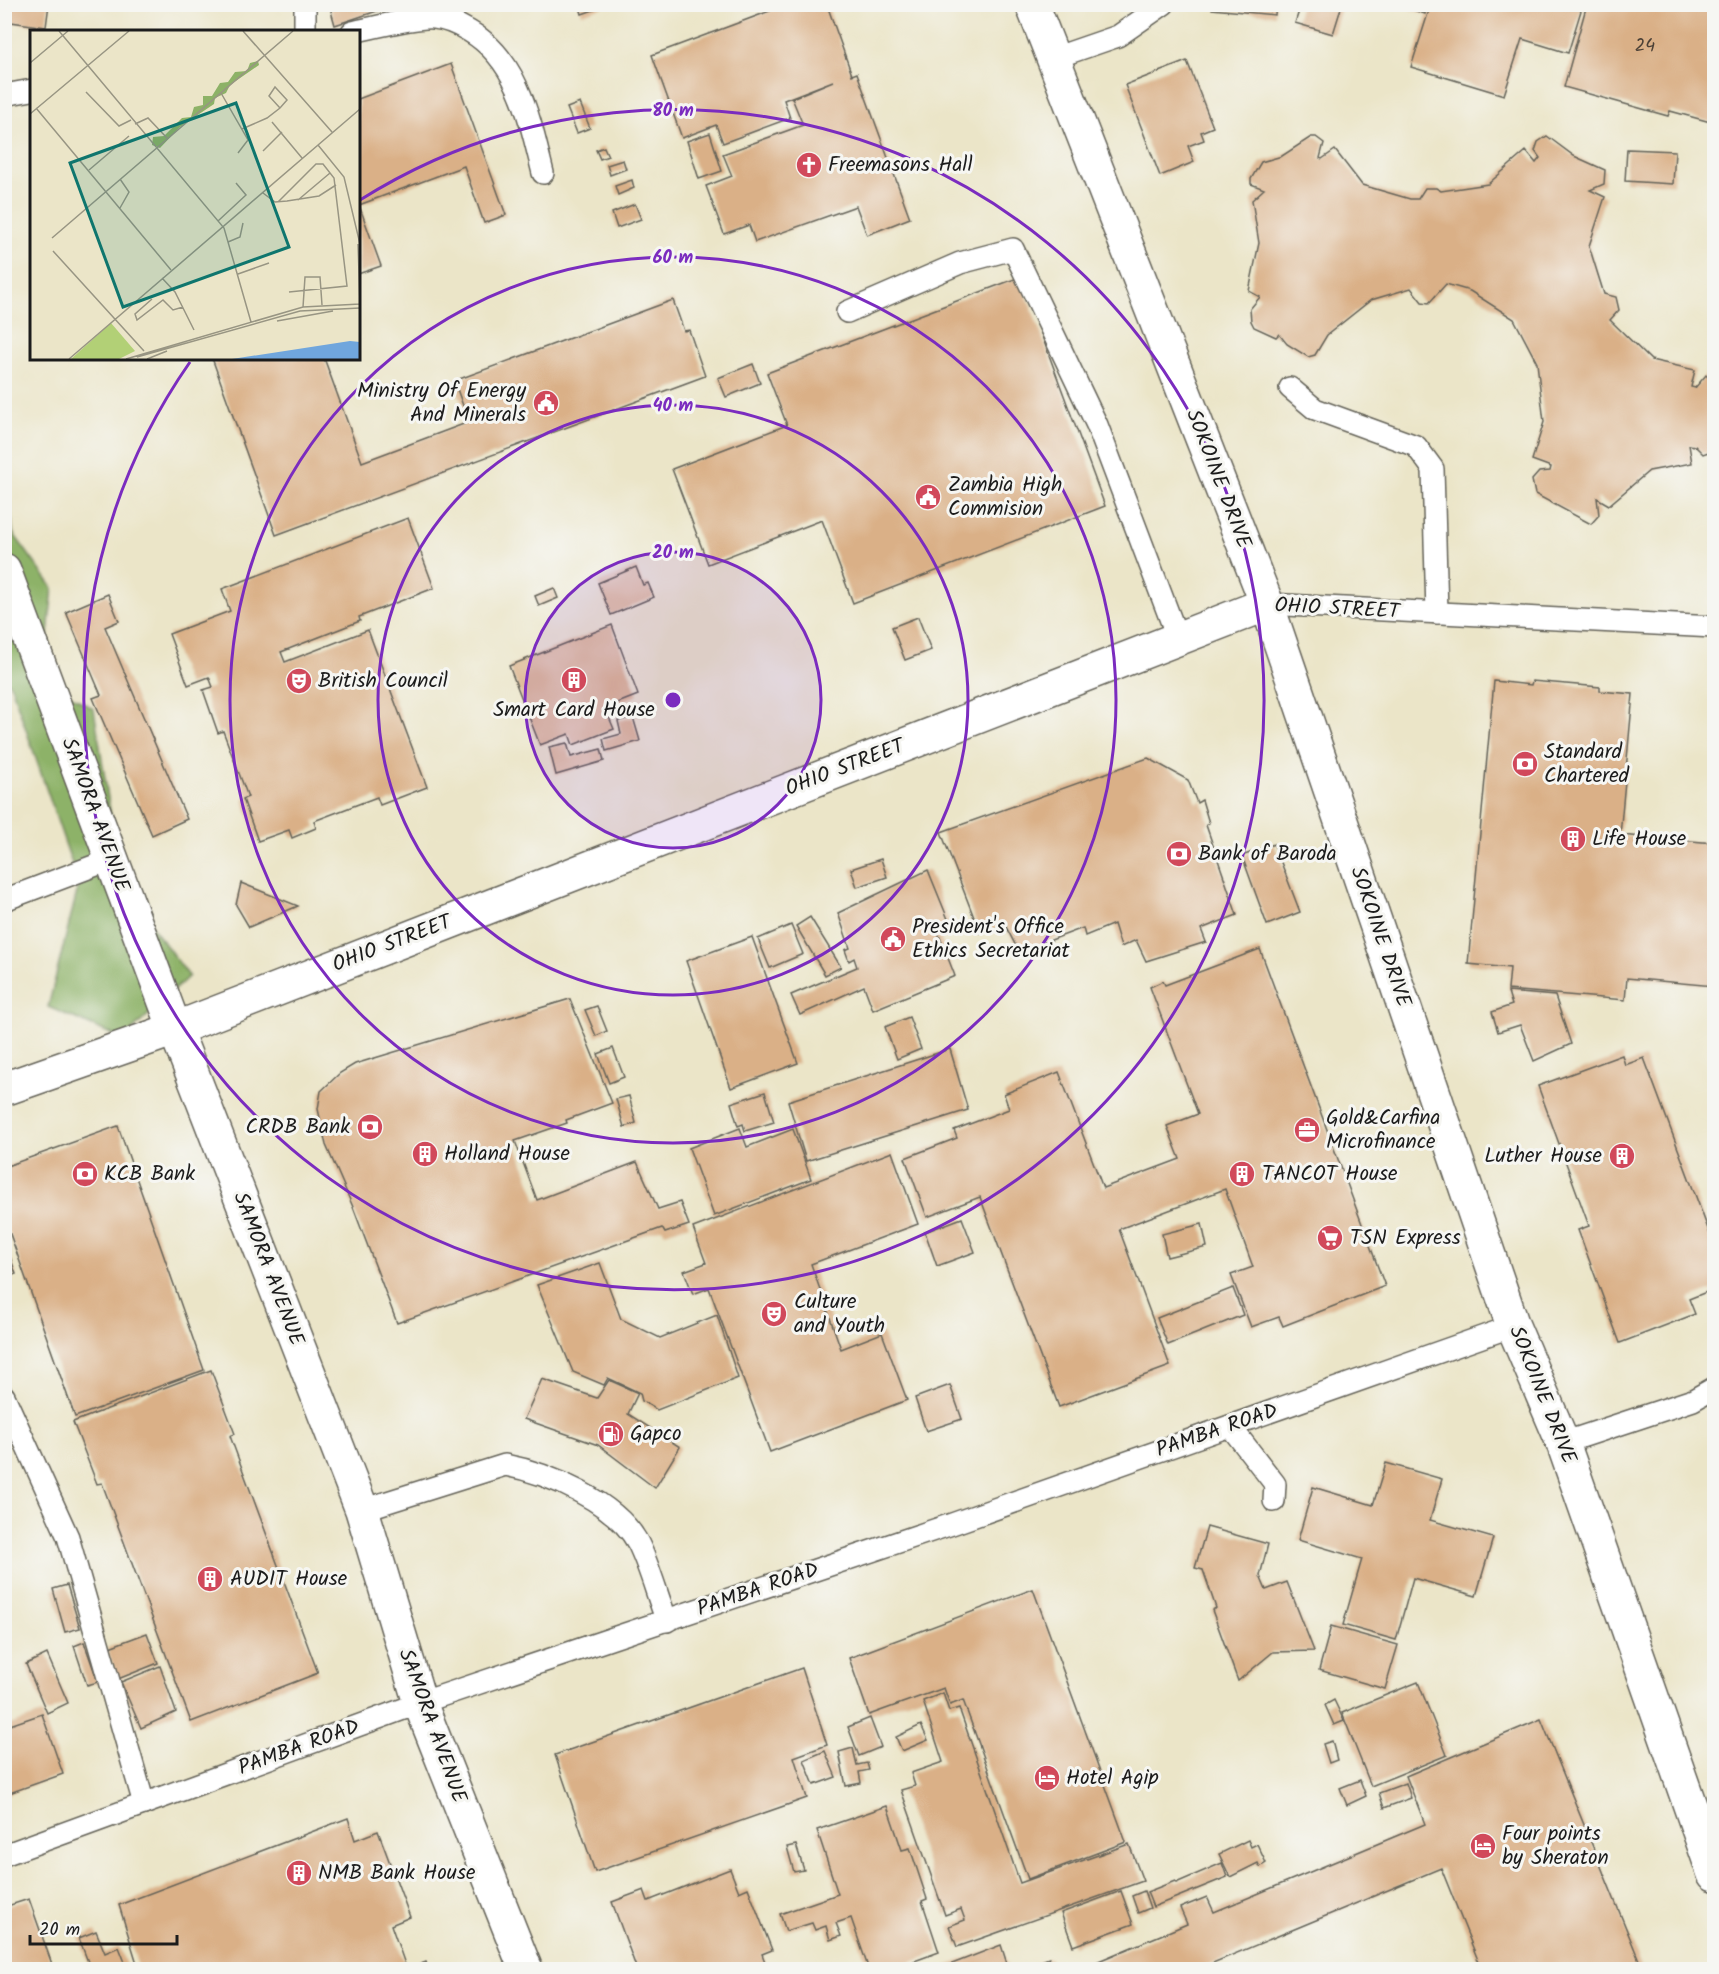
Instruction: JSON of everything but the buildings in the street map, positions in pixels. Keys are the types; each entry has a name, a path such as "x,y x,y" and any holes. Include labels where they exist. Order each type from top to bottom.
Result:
{"street":[{"name":"SOKOINE DRIVE","path":"1032,4 1267,604 1513,1326 1563,1443 1714,1874"},
{"name":"SAMORA AVENUE","path":"4,570 175,1029 362,1510 420,1703 526,1970"},
{"name":"OHIO STREET","path":"4,1089 175,1029 1267,604"}],"lane":[{"path":"305,4 305,30"},
{"path":"1054,58 1118,36 1164,4"},
{"path":"360,31 434,17 457,24 477,36 496,51 513,80 529,115 543,173"},
{"path":"4,95 30,90"},
{"path":"847,312 960,263 1013,249 1097,425 1178,639"},
{"path":"1290,388 1315,409 1416,446 1433,469 1437,613"},
{"name":"OHIO STREET","path":"1267,604 1714,627"},
{"path":"4,900 112,859"},
{"name":"PAMBA ROAD","path":"4,1855 420,1703 667,1621 1513,1326"},
{"path":"1563,1443 1693,1400 1714,1388"},
{"path":"4,1396 68,1537 144,1804"},
{"path":"1230,1426 1275,1484 1274,1501"},
{"path":"362,1510 505,1465 550,1477 600,1505 620,1521 637,1542 667,1621"}],"green space":[{"path":"4,451 13,533 53,588 43,679 94,709 122,887 189,976 123,1039 48,1007 79,884 11,686 5,679"}],"place":[{"name":"Freemasons Hall","path":"809,165"},
{"name":"Ministry Of Energy And Minerals","path":"546,403"},
{"name":"Zambia High Commision","path":"928,497"},
{"name":"Smart Card House","path":"574,680"},
{"name":"British Council","path":"299,681"},
{"name":"Standard Chartered","path":"1525,764"},
{"name":"Life House","path":"1573,839"},
{"name":"Bank of Baroda","path":"1179,854"},
{"name":"President's Office Ethics Secretariat","path":"893,939"},
{"name":"CRDB Bank","path":"370,1127"},
{"name":"Gold&Carfina Microfinance","path":"1307,1130"},
{"name":"Holland House","path":"425,1154"},
{"name":"Luther House","path":"1622,1156"},
{"name":"KCB Bank","path":"85,1174"},
{"name":"TANCOT House","path":"1242,1174"},
{"name":"TSN Express","path":"1330,1238"},
{"name":"Culture and Youth","path":"774,1314"},
{"name":"Gapco","path":"611,1434"},
{"name":"AUDIT House","path":"210,1579"},
{"name":"Hotel Agip","path":"1047,1778"},
{"name":"Four points by Sheraton","path":"1483,1846"},
{"name":"NMB Bank House","path":"299,1873"}]}
